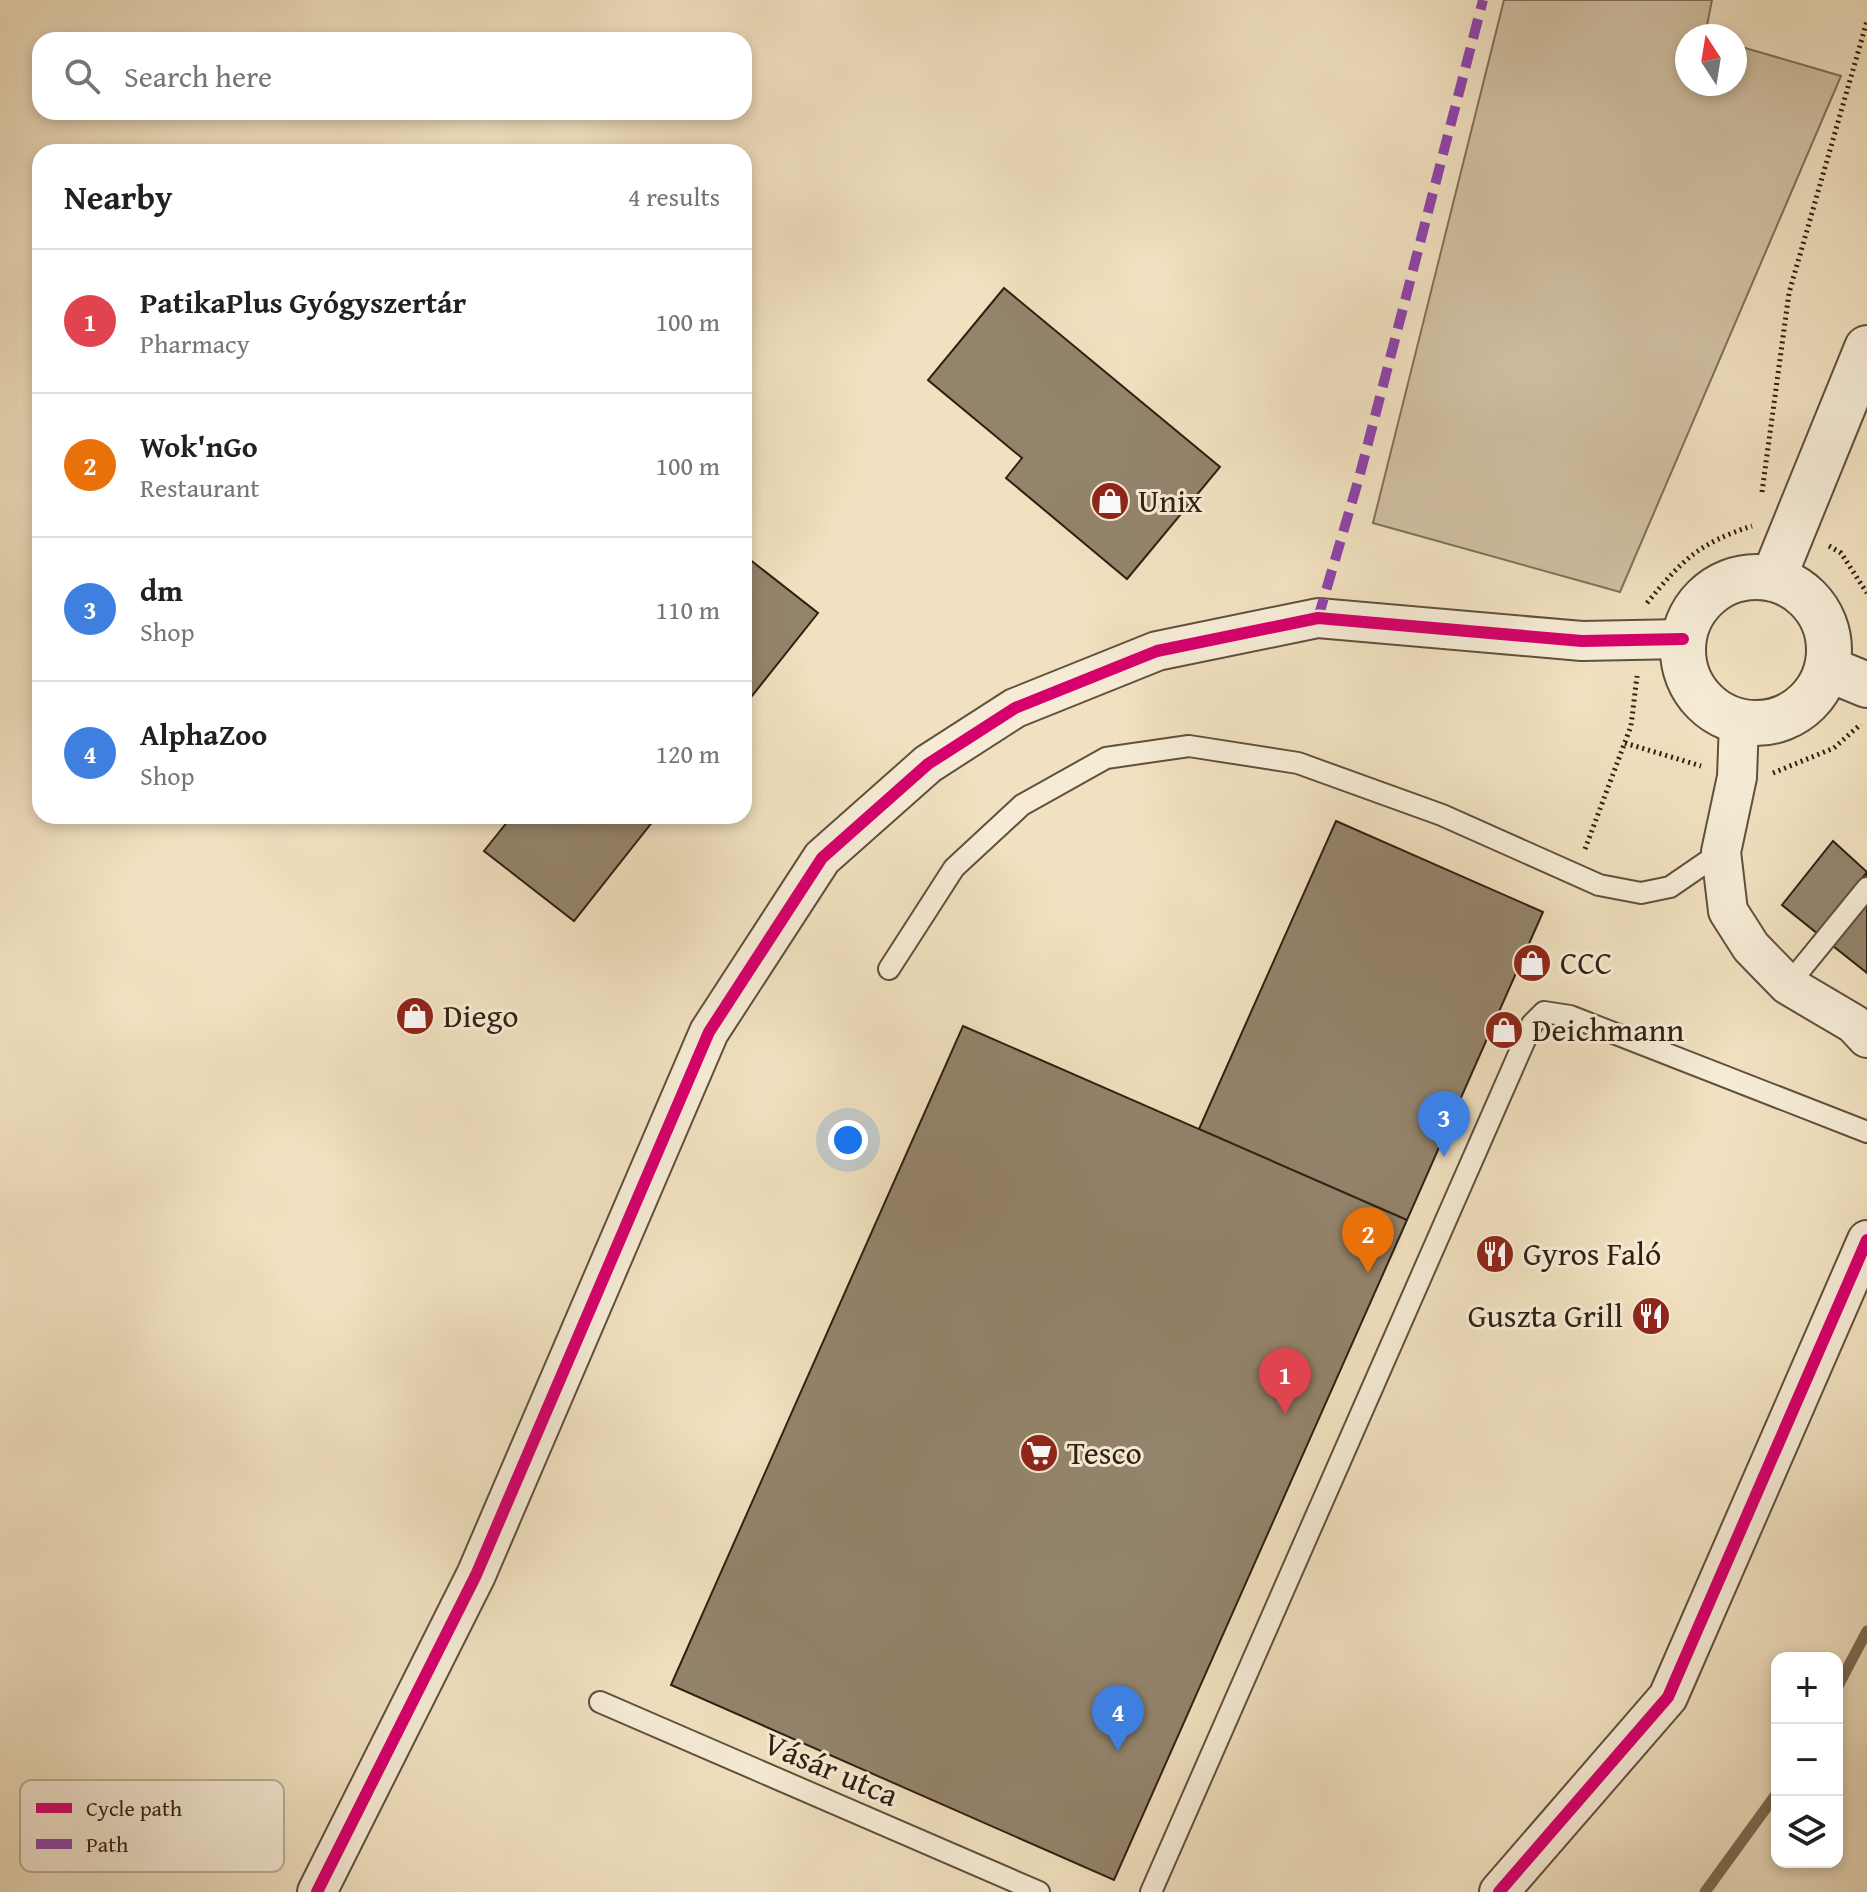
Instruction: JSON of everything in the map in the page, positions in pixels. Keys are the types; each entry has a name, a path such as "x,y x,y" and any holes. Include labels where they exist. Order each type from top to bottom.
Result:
{"street":[{"path":"1773,579 1777,526 1867,348"},
{"path":"1742,578 1773,579 1800,591 1814,604 1825,624 1830,649 1847,677 1791,715 1766,724 1739,722 1720,715 1697,695 1682,655 1683,639 1695,609 1711,592 1742,578"},
{"path":"317,1892 476,1575 709,1032 822,858 928,764 1015,708 1157,651 1318,618 1639,642 1683,639"},
{"path":"1739,722 1737,777 1721,852 1728,911 1751,947 1788,985 1854,1024 1867,1038"},
{"path":"1499,1892 1668,1697 1867,1240"}],"lane":[{"path":"889,969 954,868 1022,805 1106,758 1189,746 1298,763 1442,815 1576,872 1599,885 1641,893 1670,887 1721,852"},
{"path":"1788,985 1867,888"},
{"path":"1151,1892 1532,1024 1544,1012 1570,1016 1867,1132"},
{"name":"Vásár utca","path":"600,1702 1039,1892"}],"path":[{"path":"1762,495 1789,293 1867,21"},
{"path":"1576,872 1631,726 1646,604 1681,561 1722,536 1777,526 1841,553 1867,593"}],"shaded area":[{"path":"1504,0 1712,0 1707,24 1675,24 1675,96 1747,96 1747,49 1841,76 1620,592 1373,523"}],"building":[{"path":"1004,288 1220,467 1127,579 1006,478 1022,458 928,380"},
{"path":"752,561 818,613 752,696"},
{"path":"1336,821 1543,912 1407,1220 1199,1129"},
{"path":"506,824 651,824 574,921 484,851"},
{"path":"1833,841 1867,872 1818,934 1782,905"},
{"path":"1867,872 1867,973 1818,934"},
{"name":"Tesco","path":"963,1026 1407,1220 1114,1880 671,1685"}],"waterway":[{"path":"1843,1677 1867,1631"},
{"path":"1705,1892 1775,1796"}],"marked path":[{"path":"1318,618 1359,478 1483,0"}],"cycle path":[{"path":"317,1892 476,1575 709,1032 822,858 928,764 1015,708 1157,651 1318,618 1582,641 1683,639"},
{"path":"1499,1892 1668,1697 1867,1240"}],"place":[{"name":"Unix","path":"1110,501"},
{"name":"CCC","path":"1532,963"},
{"name":"Diego","path":"415,1016"},
{"name":"Deichmann","path":"1504,1030"},
{"name":"dm","path":"1444,1157"},
{"name":"Gyros Faló","path":"1495,1254"},
{"name":"Wok'nGo","path":"1368,1273"},
{"name":"Guszta Grill","path":"1651,1316"},
{"name":"PatikaPlus Gyógyszertár","path":"1285,1414"},
{"name":"Tesco","path":"1039,1453"},
{"name":"AlphaZoo","path":"1118,1751"}]}
